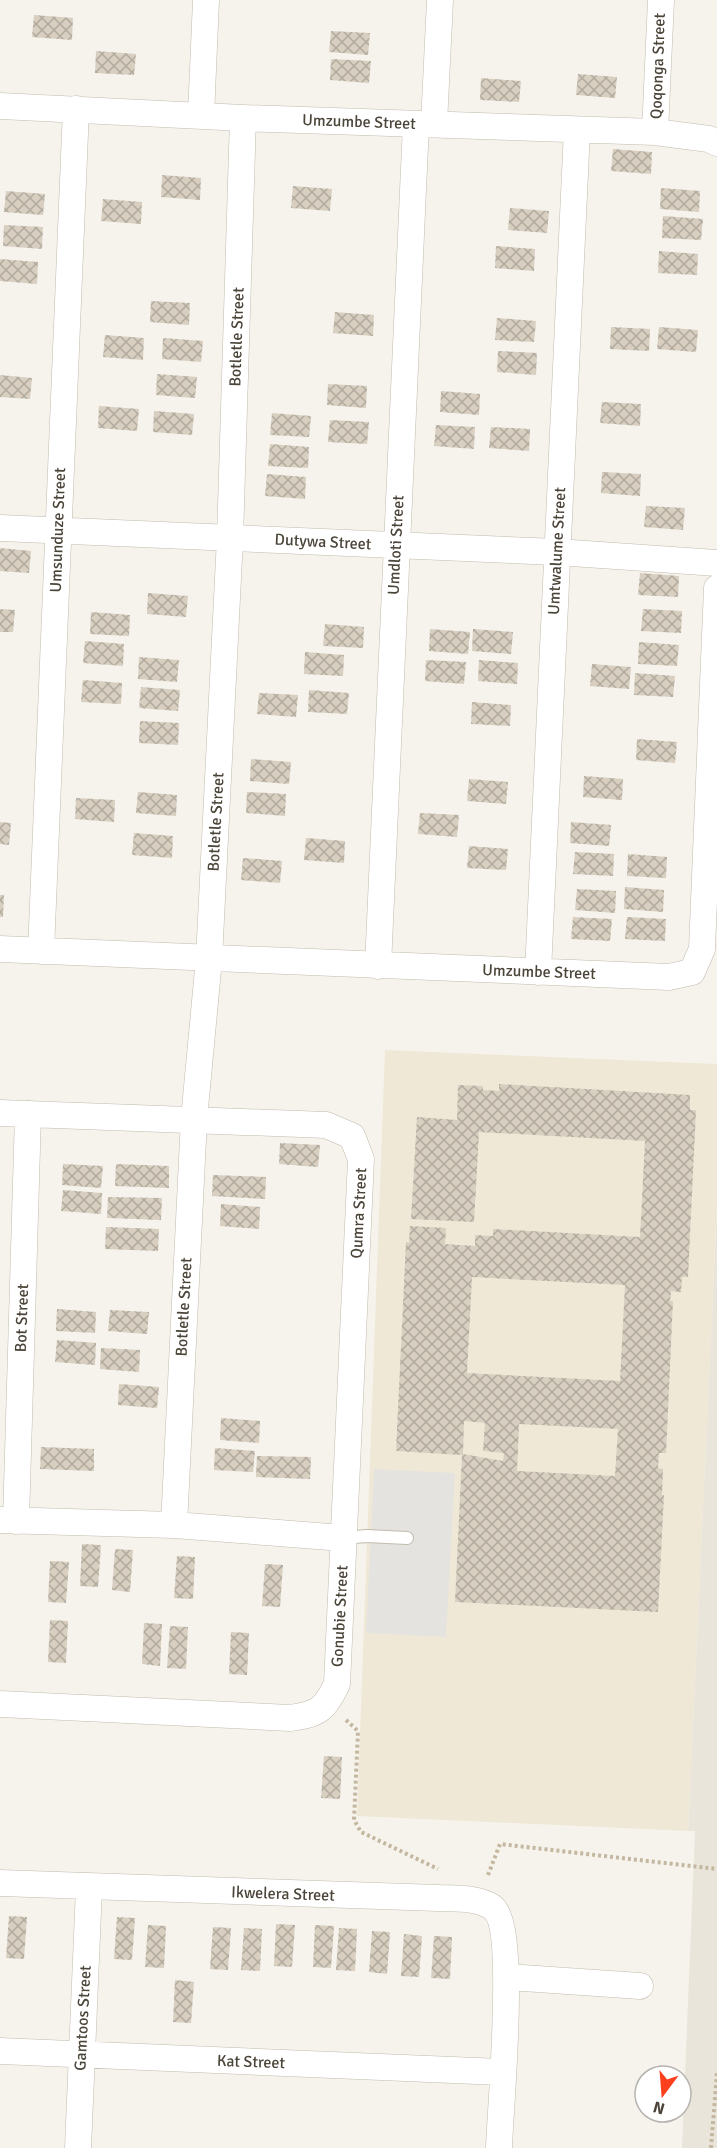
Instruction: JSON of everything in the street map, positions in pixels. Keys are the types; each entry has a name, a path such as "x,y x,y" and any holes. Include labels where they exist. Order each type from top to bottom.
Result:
{"street":[{"path":"201,116 206,0"},
{"name":"Umdloti Street","path":"378,966 396,545 425,124 440,0"},
{"name":"Qoqonga Street","path":"655,132 661,0"},
{"name":"Umzumbe Street","path":"0,106 243,118 655,132 709,139 717,143"},
{"name":"Umsunduze Street","path":"41,951 76,109"},
{"name":"Botletle Street","path":"174,1525 194,1119 209,959 230,538 243,118"},
{"name":"Umtwalume Street","path":"538,972 577,130"},
{"name":"Dutywa Street","path":"0,528 557,552 717,563"},
{"name":"Umzumbe Street","path":"0,949 669,977 692,972 702,949 717,588"},
{"name":"Qumra Street","path":"0,1113 326,1125 352,1136 361,1159 343,1538"},
{"name":"Bot Street","path":"8,1521 28,1114"},
{"path":"8,1521 174,1525 343,1538"},
{"name":"Gonubie Street","path":"328,1703 337,1683 343,1538"},
{"path":"0,1704 290,1718 314,1715 328,1703"},
{"name":"Ikwelera Street","path":"0,1883 478,1901"},
{"name":"Gamtoos Street","path":"78,2148 89,1888"},
{"path":"478,1901 493,1908 501,1919 507,1977 498,2148"},
{"path":"507,1977 640,1986"},
{"name":"Kat Street","path":"0,2051 501,2072"}],"lane":[{"path":"343,1538 367,1536 407,1538"}],"path":[{"path":"328,1703 358,1731 354,1820 361,1832 434,1865 443,1872"},
{"path":"478,1901 500,1844 717,1869"},
{"path":"711,2148 717,2073"}],"shaded area":[{"path":"385,1050 717,1064 717,1206 688,1831 357,1816"},
{"path":"717,1206 717,2148 682,2148 683,2124 693,2124 693,2064 685,2064 695,1831 688,1831"},
{"path":"374,1469 455,1473 446,1637 366,1633"}],"building":[{"path":"34,15 73,18 72,40 32,37"},
{"path":"331,31 370,33 368,55 329,52"},
{"path":"96,51 136,54 134,75 95,73"},
{"path":"331,59 371,61 369,83 330,80"},
{"path":"578,74 617,77 615,98 576,95"},
{"path":"481,78 521,81 519,102 480,100"},
{"path":"613,149 652,152 651,174 611,171"},
{"path":"162,175 201,178 200,200 161,197"},
{"path":"293,186 332,189 330,211 291,208"},
{"path":"661,188 700,191 699,212 660,209"},
{"path":"6,191 45,194 43,215 4,212"},
{"path":"103,199 142,202 141,224 101,221"},
{"path":"510,208 549,211 547,233 508,230"},
{"path":"663,216 703,219 701,240 662,238"},
{"path":"4,225 43,227 42,249 3,246"},
{"path":"496,246 535,249 534,271 495,268"},
{"path":"659,251 698,254 697,275 658,273"},
{"path":"0,259 38,262 37,284 0,281"},
{"path":"151,301 190,303 189,325 150,322"},
{"path":"335,312 374,315 373,336 333,333"},
{"path":"497,318 536,321 534,342 495,340"},
{"path":"611,327 650,329 649,351 610,349"},
{"path":"659,327 698,330 696,352 657,349"},
{"path":"105,335 144,338 143,360 103,357"},
{"path":"163,338 203,341 201,362 162,359"},
{"path":"498,351 537,353 536,375 497,372"},
{"path":"157,374 197,377 195,398 156,395"},
{"path":"0,375 32,378 30,399 0,397"},
{"path":"328,384 367,386 366,408 327,405"},
{"path":"441,391 480,394 479,415 440,412"},
{"path":"602,402 641,404 640,426 600,423"},
{"path":"99,406 139,409 137,431 98,428"},
{"path":"154,411 194,414 192,435 153,432"},
{"path":"272,413 311,416 309,437 270,435"},
{"path":"330,420 369,422 367,444 328,442"},
{"path":"436,425 475,427 474,449 434,446"},
{"path":"491,427 530,429 529,451 489,448"},
{"path":"270,444 309,447 308,468 268,466"},
{"path":"602,472 641,474 640,496 601,493"},
{"path":"267,474 306,477 305,499 265,496"},
{"path":"646,506 685,508 683,530 644,527"},
{"path":"0,548 31,551 29,573 0,571"},
{"path":"640,573 679,576 678,597 638,595"},
{"path":"148,593 188,596 186,617 147,614"},
{"path":"0,609 15,610 13,632 0,632"},
{"path":"643,609 682,611 681,633 641,631"},
{"path":"91,612 130,615 129,636 90,634"},
{"path":"325,624 364,627 363,648 323,646"},
{"path":"430,629 470,632 468,654 429,651"},
{"path":"473,629 513,632 511,654 472,651"},
{"path":"85,641 124,644 123,666 83,663"},
{"path":"639,642 679,645 677,666 638,664"},
{"path":"305,652 344,655 343,676 304,674"},
{"path":"139,657 179,660 177,682 138,679"},
{"path":"426,660 466,662 464,684 425,681"},
{"path":"479,660 518,663 517,684 478,681"},
{"path":"592,664 631,667 629,689 590,686"},
{"path":"635,673 675,676 673,697 634,695"},
{"path":"83,680 122,683 121,704 81,702"},
{"path":"141,687 180,690 178,711 139,708"},
{"path":"309,690 349,693 347,714 308,712"},
{"path":"259,693 298,695 296,717 257,714"},
{"path":"472,702 511,705 510,726 471,724"},
{"path":"140,721 179,723 178,745 139,743"},
{"path":"637,739 677,742 675,763 636,760"},
{"path":"251,759 291,762 289,784 250,781"},
{"path":"584,776 623,779 622,800 583,797"},
{"path":"469,779 508,782 506,804 467,801"},
{"path":"138,792 177,795 176,816 136,813"},
{"path":"247,792 286,794 285,816 246,813"},
{"path":"76,798 115,800 114,822 75,819"},
{"path":"420,813 459,815 457,837 418,834"},
{"path":"0,822 11,823 9,845 0,844"},
{"path":"571,822 611,825 609,846 570,843"},
{"path":"134,833 173,836 172,858 132,855"},
{"path":"306,838 345,841 344,863 304,860"},
{"path":"469,846 508,849 506,870 467,868"},
{"path":"575,852 614,854 613,876 573,874"},
{"path":"628,854 667,857 666,878 627,876"},
{"path":"243,858 282,861 280,883 241,880"},
{"path":"625,887 664,890 663,912 624,909"},
{"path":"577,889 616,891 615,913 575,910"},
{"path":"0,895 4,895 3,917 0,917"},
{"path":"573,917 612,919 610,941 571,939"},
{"path":"627,917 666,919 665,941 625,939"},
{"path":"499,1084 690,1095 690,1110 696,1110 688,1277 682,1277 681,1292 671,1291 670,1301 673,1301 666,1453 659,1453 658,1468 663,1469 662,1495 664,1495 658,1612 455,1602 462,1455 396,1451 406,1242 409,1243 410,1226 446,1228 445,1244 475,1246 475,1235 493,1236 493,1229 640,1237 645,1141 479,1132 474,1222 411,1219 417,1117 457,1120 458,1085 483,1086 483,1090 499,1091","holes":["472,1277 625,1285 620,1381 467,1373","464,1421 485,1423 483,1451 504,1453 503,1461 463,1454","519,1424 618,1429 615,1476 517,1471"]},
{"path":"280,1143 320,1145 318,1167 279,1164"},
{"path":"63,1164 103,1166 101,1188 62,1185"},
{"path":"116,1164 169,1166 169,1188 115,1186"},
{"path":"213,1175 266,1177 265,1199 212,1196"},
{"path":"63,1190 102,1193 101,1214 61,1211"},
{"path":"108,1197 162,1198 161,1220 107,1218"},
{"path":"221,1204 260,1207 259,1229 220,1226"},
{"path":"106,1227 159,1229 158,1251 105,1249"},
{"path":"57,1309 96,1312 95,1333 56,1331"},
{"path":"110,1310 149,1312 147,1334 108,1331"},
{"path":"57,1340 96,1343 95,1365 55,1362"},
{"path":"101,1348 140,1350 139,1372 100,1369"},
{"path":"119,1384 159,1387 157,1408 118,1405"},
{"path":"221,1418 260,1421 259,1443 220,1440"},
{"path":"41,1447 94,1449 94,1471 40,1469"},
{"path":"215,1448 255,1451 253,1472 214,1470"},
{"path":"257,1456 311,1457 310,1479 256,1477"},
{"path":"82,1544 101,1545 98,1587 80,1586"},
{"path":"115,1549 133,1550 130,1592 112,1590"},
{"path":"177,1556 195,1557 193,1599 174,1598"},
{"path":"50,1561 69,1562 66,1603 48,1602"},
{"path":"265,1564 283,1565 280,1607 262,1606"},
{"path":"50,1620 68,1621 66,1663 48,1662"},
{"path":"144,1623 162,1624 160,1666 142,1664"},
{"path":"170,1626 188,1627 186,1669 167,1668"},
{"path":"231,1632 249,1633 247,1675 229,1674"},
{"path":"324,1756 342,1757 340,1799 321,1798"},
{"path":"9,1916 27,1917 24,1959 6,1958"},
{"path":"117,1917 135,1918 132,1960 114,1959"},
{"path":"276,1924 295,1925 292,1967 274,1966"},
{"path":"148,1925 166,1926 164,1968 145,1967"},
{"path":"315,1925 334,1926 331,1968 313,1967"},
{"path":"213,1927 231,1928 228,1970 210,1969"},
{"path":"244,1928 262,1929 260,1971 241,1970"},
{"path":"339,1928 357,1929 355,1971 336,1970"},
{"path":"372,1931 390,1932 387,1974 369,1972"},
{"path":"404,1934 422,1936 419,1977 401,1976"},
{"path":"434,1936 452,1937 450,1979 431,1978"},
{"path":"175,1980 194,1982 191,2023 173,2022"}]}
